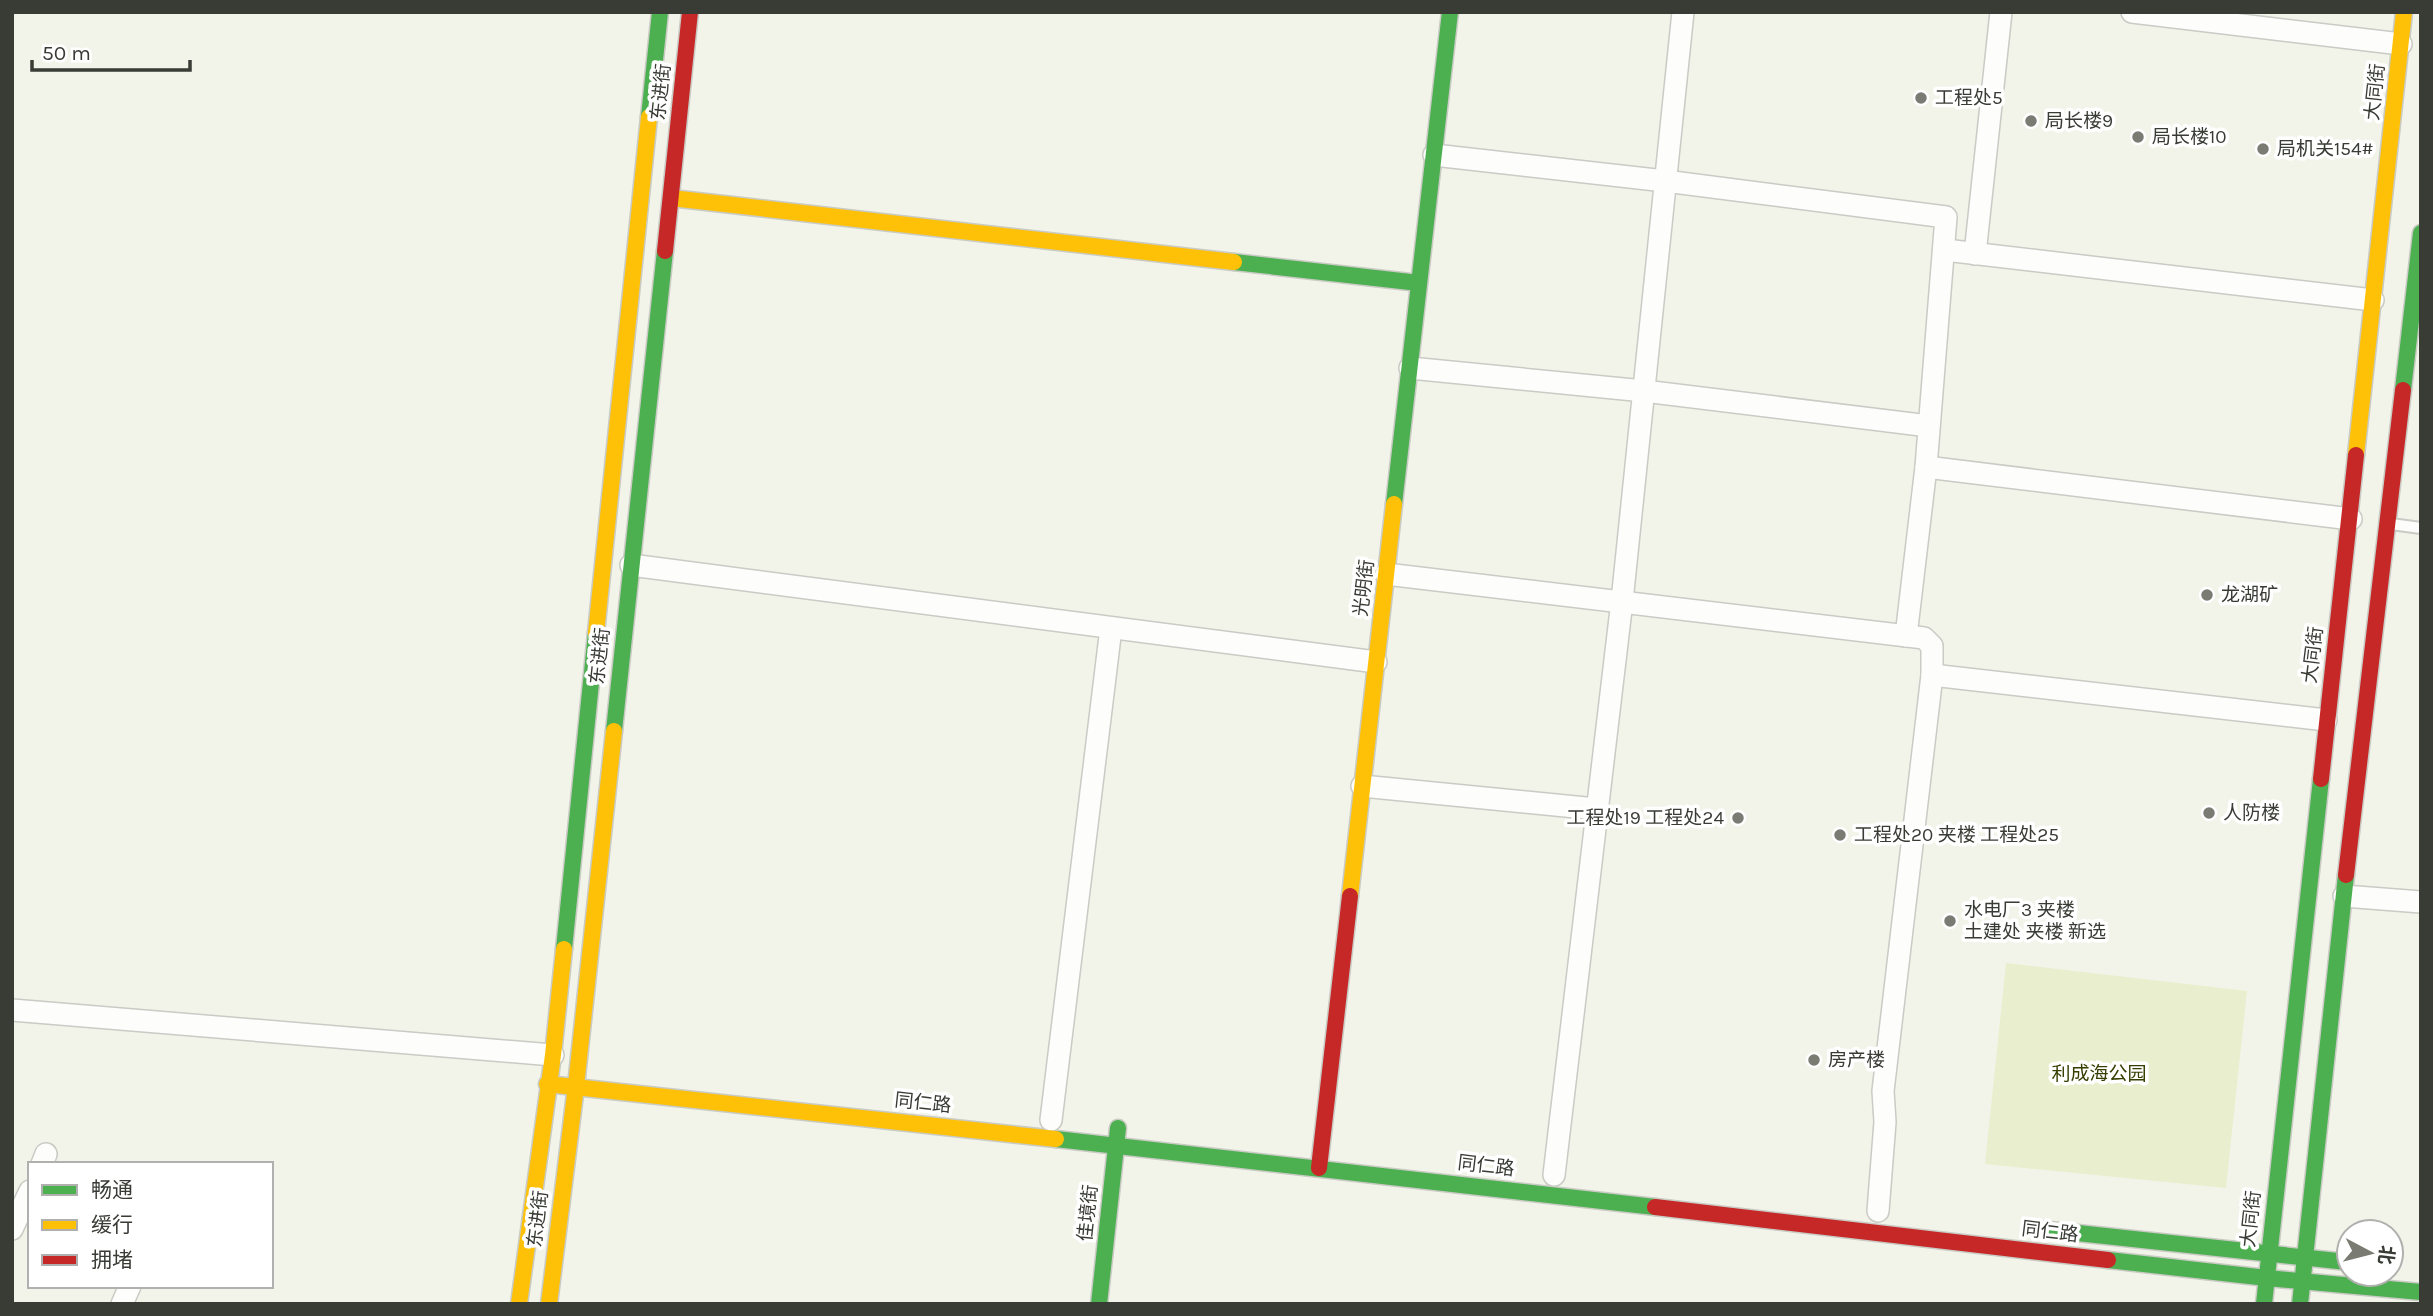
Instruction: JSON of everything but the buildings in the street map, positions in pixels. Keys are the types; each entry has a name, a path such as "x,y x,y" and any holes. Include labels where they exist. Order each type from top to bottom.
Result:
{"main road":[{"name":"东进街","path":"519,1304 551,1062 660,12"},
{"name":"东进街","path":"549,1304 576,1086 584,1069 631,565 690,12"},
{"name":"光明街","path":"1318,1168 1450,12"},
{"name":"大同街","path":"2264,1304 2404,12"},
{"path":"671,198 1419,282"},
{"path":"2300,1304 2421,233"},
{"path":"551,1062 584,1069"},
{"name":"同仁路","path":"547,1084 1318,1168 2267,1279 2421,1292"},
{"name":"佳境街","path":"1099,1304 1118,1128"},
{"name":"同仁路","path":"2013,1226 2335,1260"}],"street":[{"path":"1554,1175 1622,601 1683,12"},
{"path":"1975,254 2001,12"},
{"path":"2132,12 2401,44"},
{"path":"1434,155 1946,217 1926,467 1906,636"},
{"path":"1945,250 2373,300"},
{"path":"1410,368 1644,391 1929,426"},
{"path":"1926,467 2351,519"},
{"path":"631,565 1376,662"},
{"path":"1387,574 1924,638 1932,646 1931,675 1882,1091 1885,1122 1878,1211"},
{"path":"1051,1120 1111,628"},
{"path":"1931,675 2326,720"},
{"path":"1362,786 1596,809"},
{"path":"2344,896 2421,902"},
{"path":"12,1010 551,1062"},
{"path":"12,1229 28,1195"},
{"path":"122,1304 129,1288"}],"lane":[{"path":"2388,523 2421,528"}],"green space":[{"name":"利成海公园","path":"2006,963 2247,991 2226,1188 1985,1164"}],"traffic: fast":[{"path":"649,117 660,12"},
{"path":"1394,504 1450,12"},
{"path":"2403,390 2421,233"},
{"path":"614,731 665,251"},
{"path":"1234,262 1419,283"},
{"path":"564,949 596,633"},
{"path":"2264,1304 2321,779"},
{"path":"2300,1304 2346,875"},
{"path":"1099,1304 1118,1128"},
{"path":"1056,1139 1655,1207"},
{"path":"2031,1228 2335,1261"},
{"path":"2108,1260 2421,1292"}],"traffic: slow":[{"path":"2356,455 2404,12"},
{"path":"596,633 649,117"},
{"path":"671,198 1234,262"},
{"path":"1350,896 1394,504"},
{"path":"549,1304 576,1086 614,731"},
{"path":"519,1304 553,1055 564,949"},
{"path":"547,1084 1056,1139"}],"traffic: jam":[{"path":"665,251 690,12"},
{"path":"2346,875 2403,390"},
{"path":"2321,779 2356,455"},
{"path":"1319,1168 1350,896"},
{"path":"1655,1207 2108,1260"}],"place":[{"name":"工程处5","path":"1921,98"},
{"name":"局长楼9","path":"2031,121"},
{"name":"局长楼10","path":"2138,137"},
{"name":"局机关154#","path":"2263,149"},
{"name":"龙湖矿","path":"2207,595"},
{"name":"人防楼","path":"2209,813"},
{"name":"工程处19 工程处24","path":"1738,818"},
{"name":"工程处20 夹楼 工程处25","path":"1840,835"},
{"name":"水电厂3 夹楼 土建处 夹楼 新选","path":"1950,921"},
{"name":"房产楼","path":"1814,1060"}]}
